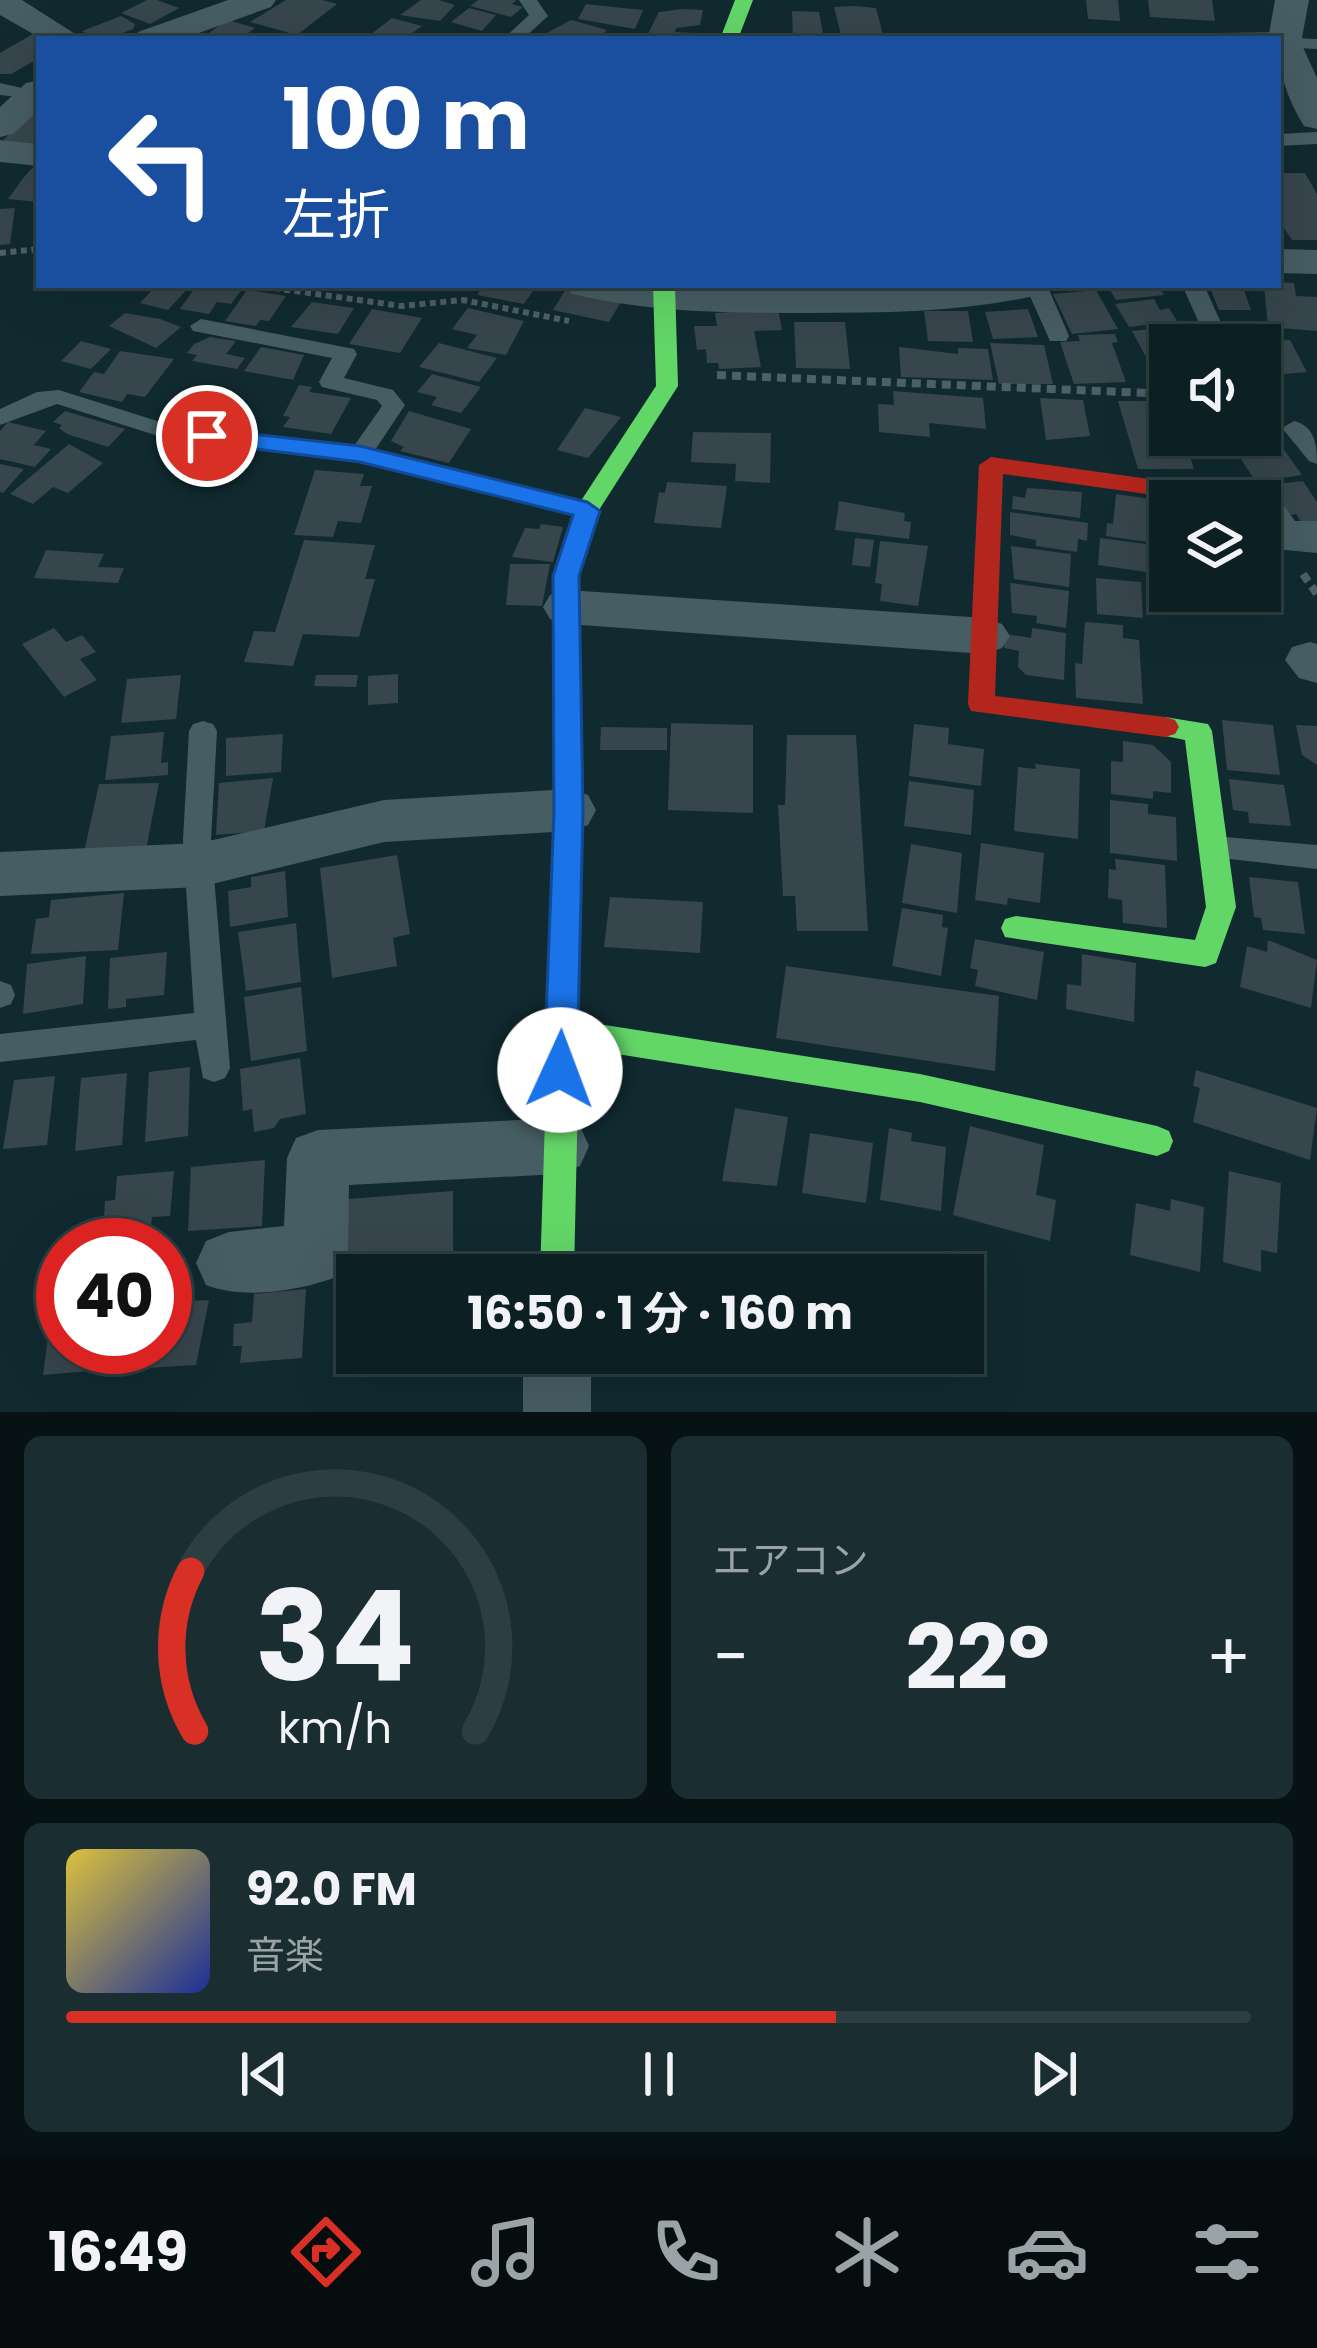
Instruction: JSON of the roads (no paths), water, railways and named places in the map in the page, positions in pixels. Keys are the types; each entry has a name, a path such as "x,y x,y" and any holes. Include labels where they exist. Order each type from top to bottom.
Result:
{"street":[{"path":"158,36 259,0"},
{"path":"730,36 744,0"},
{"path":"1292,0 1296,41 1317,118"},
{"path":"0,2 61,36"},
{"path":"0,126 24,92"},
{"path":"0,151 36,155"},
{"path":"1281,261 1317,262"},
{"path":"619,288 972,298 1019,288"},
{"path":"557,1254 569,811 566,576 587,511 659,403 668,372 663,292"},
{"path":"1016,928 1204,953 1221,907 1198,731 981,704 991,465 1149,488"},
{"path":"1281,536 1317,537"},
{"path":"567,607 985,636"},
{"path":"0,874 200,865 384,821 569,811"},
{"path":"562,1032 920,1088 1157,1141"},
{"path":"229,1263 316,1254 318,1158 558,1147"},
{"path":"557,1374 557,1412"}],"lane":[{"path":"516,36 539,16 528,0"},
{"path":"1281,140 1317,138"},
{"path":"1034,288 1058,335"},
{"path":"1194,288 1211,324"},
{"path":"201,326 346,354 330,382 385,395 394,405 360,454"},
{"path":"0,418 45,397 59,398 171,433 360,454 587,511"},
{"path":"1294,428 1317,456"},
{"path":"203,731 197,840 214,1068"},
{"path":"1213,848 1317,857"},
{"path":"0,1048 210,1025"}]}
